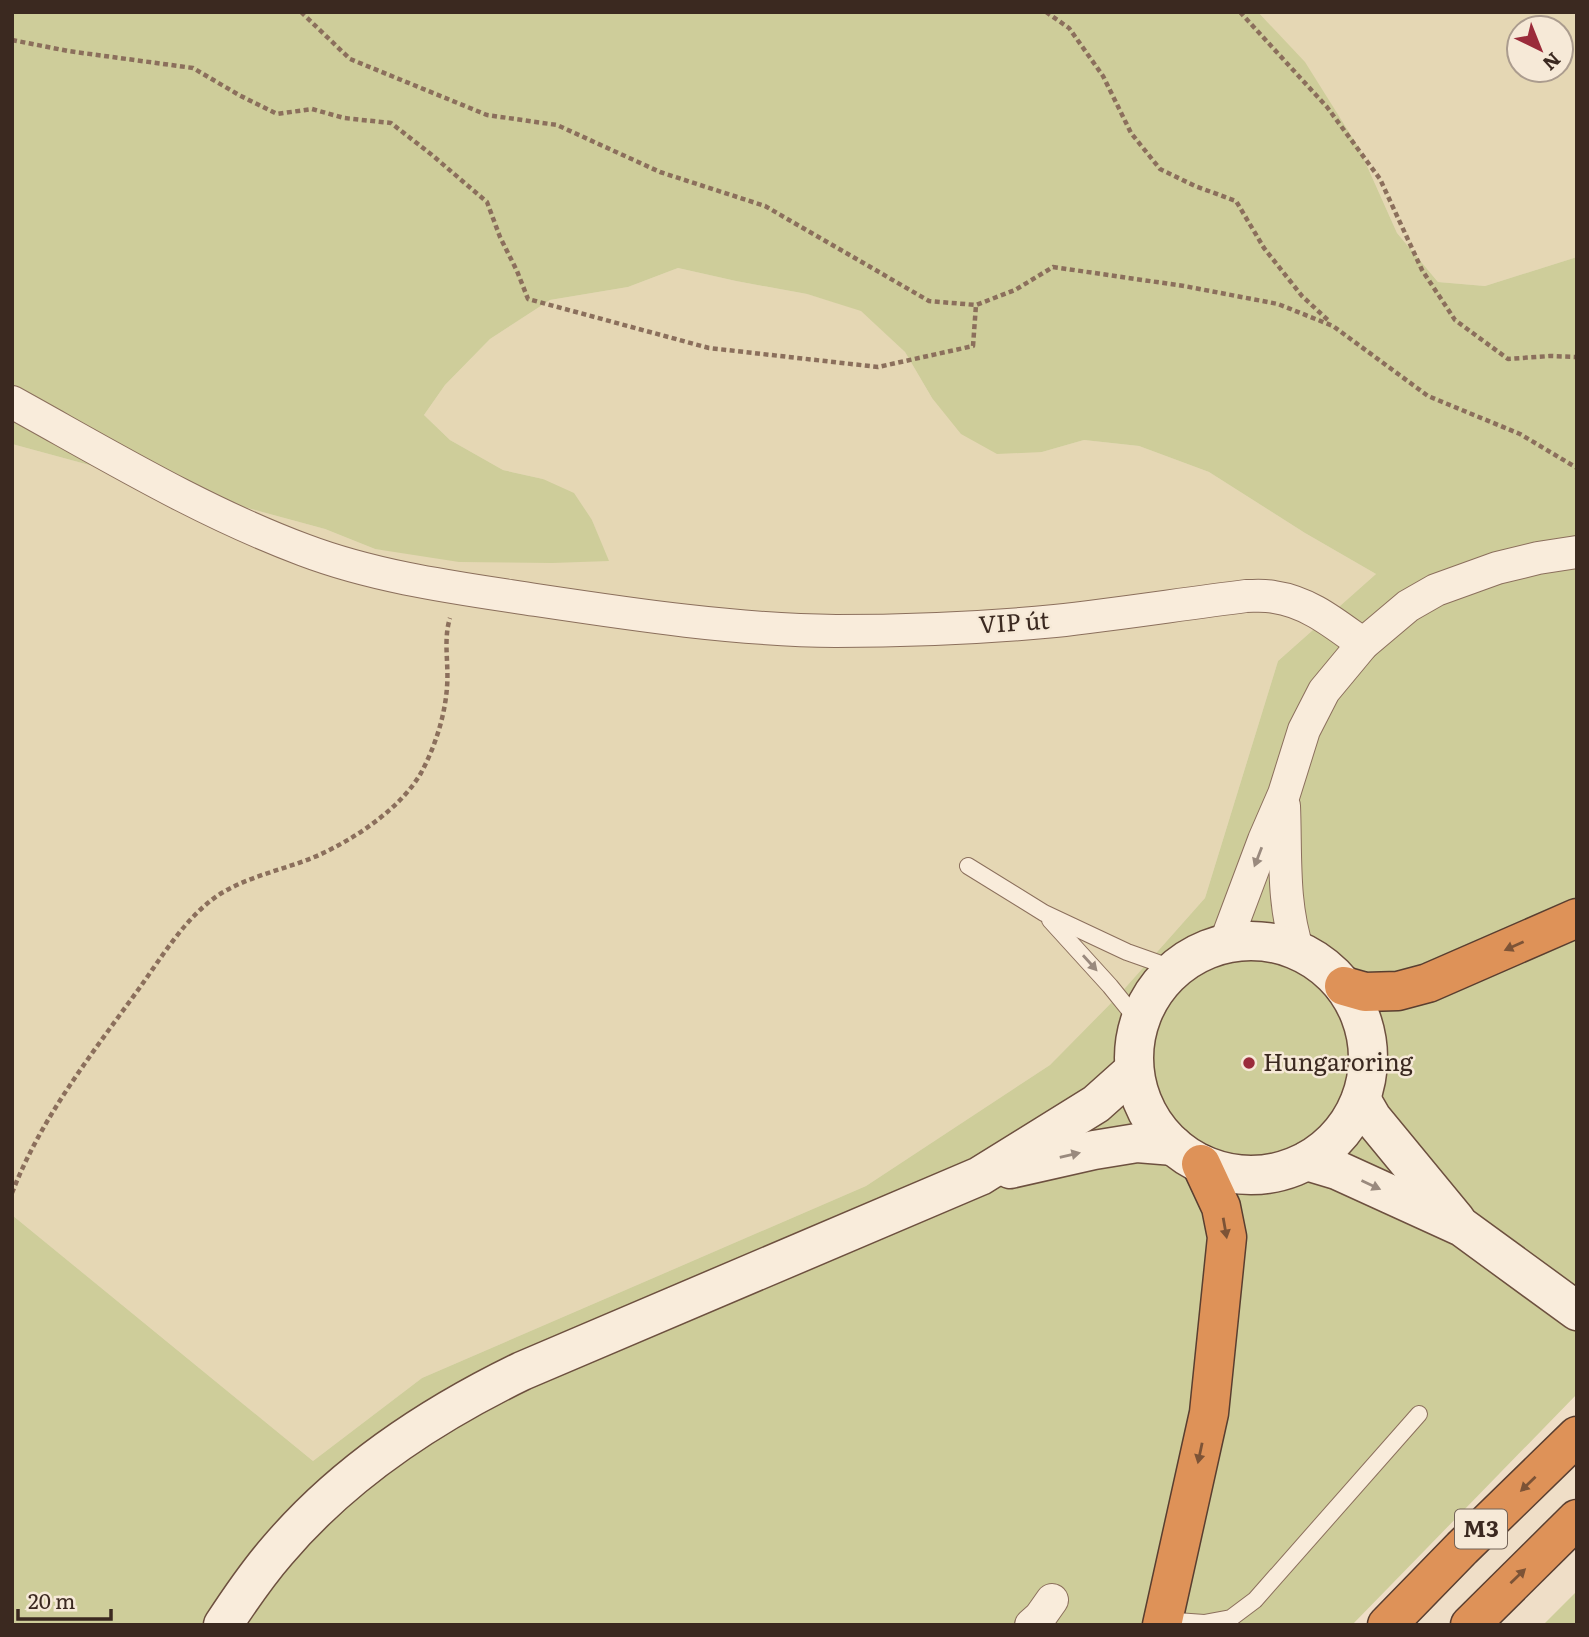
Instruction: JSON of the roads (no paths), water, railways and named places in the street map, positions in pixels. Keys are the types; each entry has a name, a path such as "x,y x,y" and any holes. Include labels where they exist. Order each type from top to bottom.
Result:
{"highway":[{"path":"1344,986 1366,992 1398,991 1428,984 1577,918"},
{"path":"1162,1623 1209,1413 1227,1237 1221,1207 1187,1155"},
{"name":"M3","path":"1387,1625 1577,1436"},
{"name":"M3","path":"1470,1625 1577,1519"}],"street":[{"name":"VIP út","path":"12,402 194,502 259,533 372,572 461,589 651,618 793,629 877,631 1053,621 1246,596 1272,597 1308,607 1363,643"},
{"path":"1225,944 1283,794 1304,730 1324,691 1363,643 1408,606 1436,590 1497,568 1577,552"},
{"path":"1283,794 1286,886 1291,931 1298,951"},
{"path":"980,1176 1137,1143 1187,1155 1222,1172 1242,1175 1282,1171 1307,1161 1334,1141 1349,1121 1361,1099 1368,1065 1366,1036 1359,1011 1344,986 1322,965 1298,951 1263,942 1225,944 1201,952 1175,969 1160,984 1139,1022 1135,1040 1134,1070 1138,1092 1147,1114 1159,1131 1187,1155"},
{"path":"223,1625 244,1592 278,1550 344,1485 412,1432 522,1371 980,1176 1097,1104 1134,1070"},
{"path":"1361,1099 1372,1118 1462,1227"},
{"path":"1307,1161 1337,1170 1462,1227 1577,1311"},
{"path":"1031,1625 1052,1600"}],"lane":[{"path":"968,866 1044,913 1127,951 1175,969"},
{"path":"1044,913 1111,986 1139,1022"},
{"path":"1162,1623 1204,1623 1231,1618 1255,1600 1419,1414"}],"place":[{"name":"Hungaroring","path":"1249,1063"}]}
